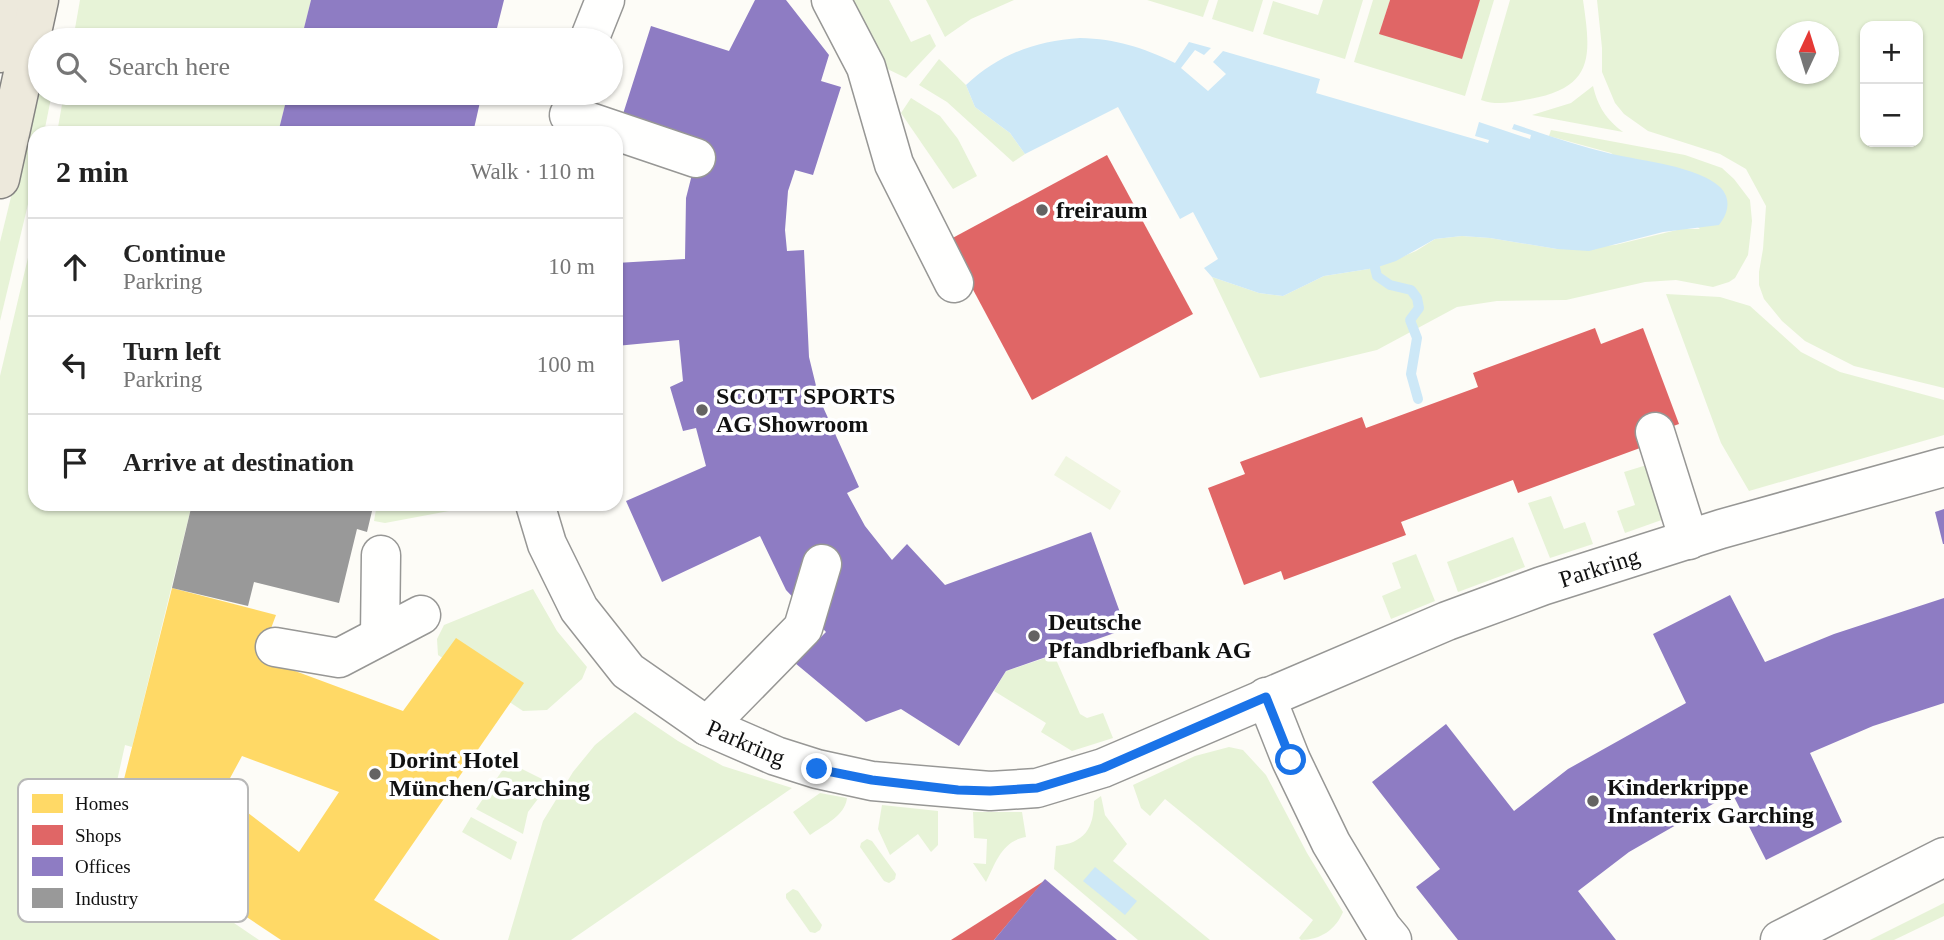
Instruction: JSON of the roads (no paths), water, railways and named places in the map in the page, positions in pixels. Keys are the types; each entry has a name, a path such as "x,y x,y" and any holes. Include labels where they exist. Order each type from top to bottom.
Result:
{"main road":[{"path":"0,53 13,0"},
{"path":"31,28 39,0"},
{"path":"0,178 7,118 28,41"}],"street":[{"path":"594,28 605,0"},
{"path":"831,0 866,67 894,164 954,282"},
{"path":"569,114 604,126"},
{"path":"623,133 696,158"},
{"path":"1655,432 1689,540"},
{"name":"Parkring","path":"537,511 547,544 579,609 628,671 707,726 776,756 817,769 872,780 990,791 1037,788 1103,768 1447,621 1511,597 1621,560 1807,504 1944,467"},
{"path":"380,636 381,555"},
{"path":"707,726 803,628 822,564"},
{"path":"275,647 339,658 421,615"},
{"path":"1266,697 1291,760 1379,936"},
{"path":"1780,940 1944,857"}],"water":[{"path":"1080,38 1129,45 1175,63 1189,42 1211,48 1204,55 1195,50 1181,68 1208,91 1226,74 1213,62 1223,51 1320,79 1316,93 1488,143 1489,140 1475,136 1479,122 1530,139 1531,135 1512,129 1514,124 1600,151 1684,169 1720,187 1727,201 1725,216 1719,225 1663,232 1589,251 1557,249 1490,238 1462,236 1435,239 1396,261 1375,268 1324,276 1283,296 1259,293 1212,277 1204,268 1218,259 1193,212 1180,219 1118,107 1025,154 1010,133 975,107 966,85 992,65 1033,46"},
{"path":"1095,867 1137,901 1125,915 1083,881"}],"waterway":[{"path":"1375,268 1377,276 1390,285 1411,290 1417,298 1419,308 1410,320 1417,338 1411,374 1418,399"}],"place":[{"name":"freiraum","path":"1042,210"},
{"name":"SCOTT SPORTS AG Showroom","path":"702,410"},
{"name":"Deutsche Pfandbriefbank AG","path":"1034,636"},
{"name":"Dorint Hotel München/Garching","path":"375,774"},
{"name":"Kinderkrippe Infanterix Garching","path":"1593,801"}]}
